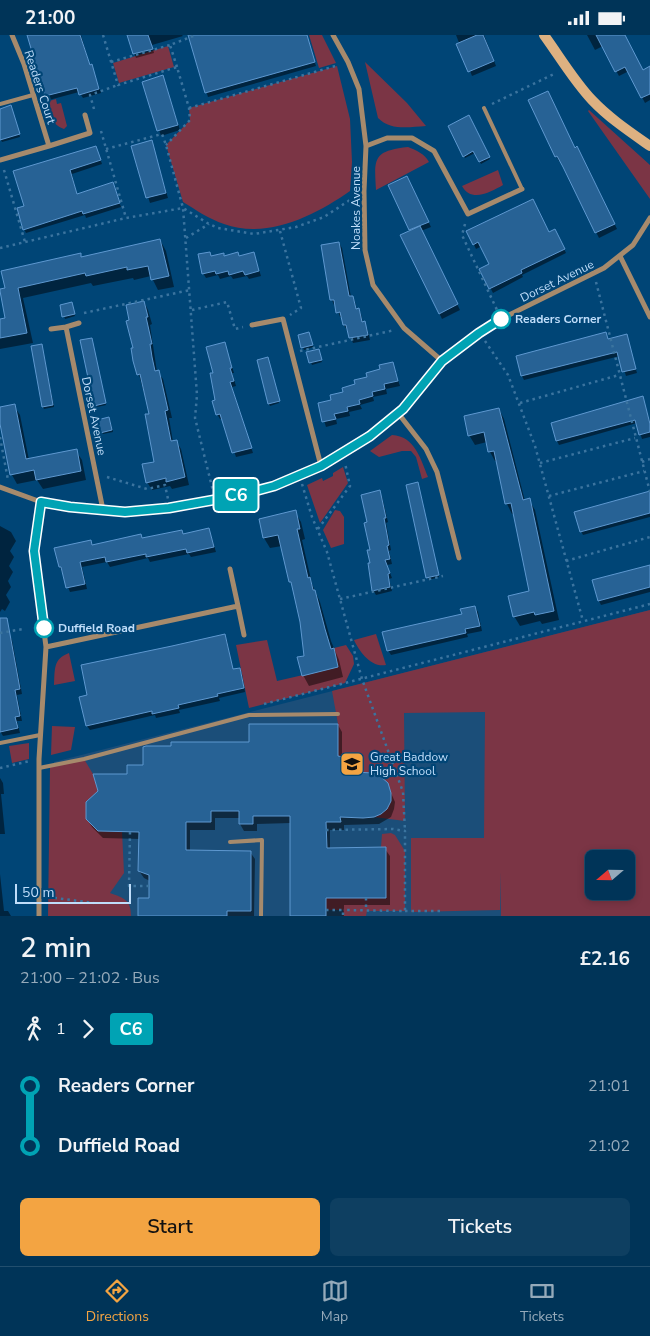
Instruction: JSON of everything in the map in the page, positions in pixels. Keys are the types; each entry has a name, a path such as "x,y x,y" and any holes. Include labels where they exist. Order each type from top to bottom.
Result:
{"street":[{"name":"Readers Court","path":"12,35 24,64 48,146"},
{"name":"Noakes Avenue","path":"333,35 348,62 359,89 366,146 364,191 365,250 373,285 404,329 442,361"},
{"path":"544,35 592,100 625,129 650,146"},
{"path":"0,160 90,133 85,115"},
{"path":"366,146 387,137 412,138 434,151 468,213 522,189"},
{"name":"Dorset Avenue","path":"0,487 41,502 70,507 125,512 169,508 236,496 274,486 321,466 370,436 398,413 442,361 501,319 604,268 633,245 650,217"},
{"path":"620,256 650,317"},
{"path":"252,325 283,319 321,466"},
{"path":"51,329 79,323"},
{"name":"Dorset Avenue","path":"66,327 103,510"},
{"path":"398,413 426,449 438,472 459,558"},
{"path":"39,916 39,759 46,647 34,551 41,502"},
{"path":"230,569 244,635"},
{"path":"46,647 238,606"}],"lane":[{"path":"0,104 33,95"},
{"path":"484,109 522,189"},
{"path":"39,769 84,759 249,715 338,714"},
{"path":"0,743 40,735"},
{"path":"230,841 262,840 260,916"}],"path":[{"path":"103,35 118,85"},
{"path":"111,62 170,45 196,35"},
{"path":"166,145 190,120 189,108 170,45"},
{"path":"189,108 348,62"},
{"path":"484,109 558,72 564,64"},
{"path":"95,112 90,95 177,67"},
{"path":"100,130 126,218"},
{"path":"106,149 162,135 166,145 183,208 197,395 195,418 215,499"},
{"path":"4,170 24,242"},
{"path":"0,248 126,218 183,208 209,225 218,228 254,234 280,231 324,217 364,191"},
{"path":"468,213 462,235 498,311"},
{"path":"186,239 198,229 209,225"},
{"path":"280,231 301,308 283,319"},
{"path":"593,273 650,492"},
{"path":"79,323 79,314 190,290"},
{"path":"191,310 227,303 235,329 252,325"},
{"path":"292,353 404,329"},
{"path":"479,333 508,375 520,403 540,463 583,621"},
{"path":"520,403 620,375"},
{"path":"0,437 10,491"},
{"path":"540,463 635,438"},
{"path":"642,461 650,459"},
{"path":"318,529 350,486 345,463"},
{"path":"549,496 644,471"},
{"path":"96,474 147,489 165,485 169,508"},
{"path":"298,476 312,517 328,552 362,679 403,792 405,911"},
{"path":"566,561 650,537"},
{"path":"340,599 443,576"},
{"path":"258,705 650,604"},
{"path":"0,633 23,629"},
{"path":"0,769 39,759"},
{"path":"326,830 393,829 405,831"},
{"path":"130,832 129,886 149,886"},
{"path":"48,897 94,903"},
{"path":"366,898 366,911"},
{"path":"326,910 442,911"},
{"path":"343,910 344,916"}],"shaded area":[{"path":"309,35 322,35 336,63 319,68"},
{"path":"168,46 174,67 119,83 113,63"},
{"path":"365,62 407,103 426,126 394,127 378,118"},
{"path":"337,66 350,119 352,162 350,191 322,209 290,223 257,229 240,228 224,224 183,202 166,145 190,120 189,108"},
{"path":"56,99 57,104 61,103 67,126 64,129 54,122 46,102"},
{"path":"588,111 650,165 650,199"},
{"path":"408,147 423,155 429,162 376,190 375,170 378,158 388,151"},
{"path":"498,170 503,185 493,191 476,195 466,191 462,186"},
{"path":"392,435 400,436 412,444 420,457 428,477 422,479 416,457 411,451 402,451 379,457 370,451"},
{"path":"343,467 348,483 320,523 307,485 322,478 323,481 333,476 333,473"},
{"path":"335,510 340,511 344,517 344,544 331,548 323,530"},
{"name":"Great Baddow High School","path":"650,610 650,916 51,916 54,762"},
{"path":"650,610 650,916 501,916 500,872 500,910 411,912 411,838 484,838 485,712 404,713 405,821 374,817 388,806 391,795 390,790 383,779 377,775 354,776 354,768 343,768 343,757 338,756 338,724 332,691"},
{"path":"376,634 386,665 375,664 366,658 354,640"},
{"path":"267,640 277,681 338,667 334,648 346,645 353,656 354,664 345,683 249,708 236,645"},
{"path":"69,653 75,681 54,685 57,662"},
{"path":"52,726 75,727 71,750 51,755"},
{"path":"29,743 29,759 12,763 9,746"},
{"path":"84,759 93,774 98,791 86,802 86,819 98,831 122,831 124,873 110,893 126,900 130,906 131,916 48,916 50,767"},
{"path":"391,833 395,835 405,851 405,911 367,911 366,916 343,916 343,910 326,910 326,898 386,898 386,848 381,847 382,834"}],"building":[{"path":"27,35 80,35 90,65 92,64 99,89 79,95 77,88 45,96"},
{"path":"127,35 148,35 153,49 133,54"},
{"path":"188,35 307,35 315,62 205,93"},
{"path":"477,35 483,35 494,61 468,72 456,44"},
{"path":"596,35 625,35 643,70 650,66 650,94 641,98 625,67 615,72"},
{"path":"163,75 178,125 157,131 142,82"},
{"path":"548,91 575,148 577,146 615,224 595,233 563,167 557,156 555,157 528,100"},
{"path":"11,105 20,134 0,140 0,109"},
{"path":"469,115 490,157 479,162 473,151 463,157 448,126"},
{"path":"152,140 166,193 146,198 131,146"},
{"path":"96,146 101,160 70,170 77,194 113,182 120,203 83,214 82,211 23,230 17,208 24,206 13,171"},
{"path":"407,176 429,222 409,230 388,185"},
{"path":"533,199 549,232 555,229 565,249 521,270 522,273 489,289 479,269 489,264 478,242 473,245 466,231"},
{"path":"420,226 458,304 439,314 400,235"},
{"path":"160,239 169,276 151,280 148,266 127,270 127,267 86,276 85,273 18,288 27,333 0,338 0,319 5,318 0,291 0,289 5,288 1,271 81,253 81,257"},
{"path":"339,242 349,296 353,296 356,309 359,308 362,322 365,321 368,335 349,338 340,312 336,313 334,300 330,300 321,245"},
{"path":"210,252 211,256 224,253 224,256 238,252 239,256 254,252 259,271 245,275 243,271 229,275 228,271 216,274 215,271 202,274 198,254"},
{"path":"144,301 155,371 159,370 168,410 165,411 171,441 177,440 185,477 166,482 166,478 146,483 142,464 154,462 145,414 149,414 140,374 137,375 133,361 131,348 133,348 126,321 129,320 126,305"},
{"path":"72,302 75,314 62,317 60,305"},
{"path":"309,332 313,345 301,348 298,335"},
{"path":"606,332 608,339 627,334 636,369 622,372 617,352 521,376 516,356"},
{"path":"92,338 106,403 94,406 80,340"},
{"path":"225,342 234,381 230,382 252,448 232,453 220,414 216,415 212,401 215,400 210,373 213,373 206,347"},
{"path":"42,344 53,405 42,407 31,346"},
{"path":"319,349 322,360 309,363 306,352"},
{"path":"268,357 280,401 268,404 257,360"},
{"path":"393,362 398,381 384,384 385,389 372,392 373,396 359,400 360,404 347,407 348,411 334,414 336,419 322,422 318,403 331,400 330,395 343,392 342,388 355,384 354,380 367,377 366,373 380,369 379,365"},
{"path":"643,396 650,424 650,432 639,435 635,420 556,441 551,423"},
{"path":"15,404 26,459 77,449 81,471 36,480 34,470 10,475 0,424 0,407"},
{"path":"499,408 523,500 530,498 554,611 535,615 534,612 513,617 508,596 529,591 511,503 505,504 494,451 488,452 484,432 468,436 464,416"},
{"path":"109,417 112,430 100,433 97,420"},
{"path":"418,482 439,575 426,578 406,485"},
{"path":"380,490 389,545 387,546 390,559 385,560 390,573 388,574 390,587 372,591 367,550 370,550 364,523 367,522 361,495"},
{"path":"650,491 650,513 580,532 574,512"},
{"path":"296,510 300,529 297,529 308,578 310,577 313,590 315,590 331,649 334,648 338,667 302,676 297,657 304,656 300,622 291,582 289,582 278,535 263,538 259,519"},
{"path":"209,528 214,547 187,553 186,549 106,562 105,557 80,562 85,584 66,588 54,548 91,540 92,545 141,534 142,538 182,530 183,534"},
{"path":"650,565 650,587 598,601 592,580"},
{"path":"475,606 480,626 465,629 466,633 387,651 382,632 462,614 460,609"},
{"path":"0,618 7,618 20,689 15,690 20,716 15,717 18,728 0,732"},
{"path":"225,634 233,669 240,668 244,688 178,705 179,708 152,714 152,711 86,726 79,697 87,695 81,665"},
{"path":"249,724 338,724 338,756 343,757 343,768 354,768 354,772 373,773 388,783 391,801 387,809 381,814 363,818 340,817 341,822 326,822 327,848 386,847 386,898 326,898 326,916 290,916 290,816 253,816 253,824 239,824 239,811 211,811 211,822 186,822 186,850 251,851 251,911 227,911 227,916 138,916 138,898 149,898 149,875 138,871 139,832 98,831 86,819 86,802 98,791 93,774 127,774 127,765 143,765 143,747 146,746 171,746 171,742 249,742"}],"bus line":[{"name":"C6","path":"44,628 34,551 41,502 70,507 125,512 169,508 236,496 274,486 321,466 370,436 403,409 442,361 501,319"}],"place":[{"name":"Readers Corner","path":"501,319"},
{"name":"Duffield Road","path":"44,628"},
{"name":"Great Baddow High School","path":"352,764"}]}
